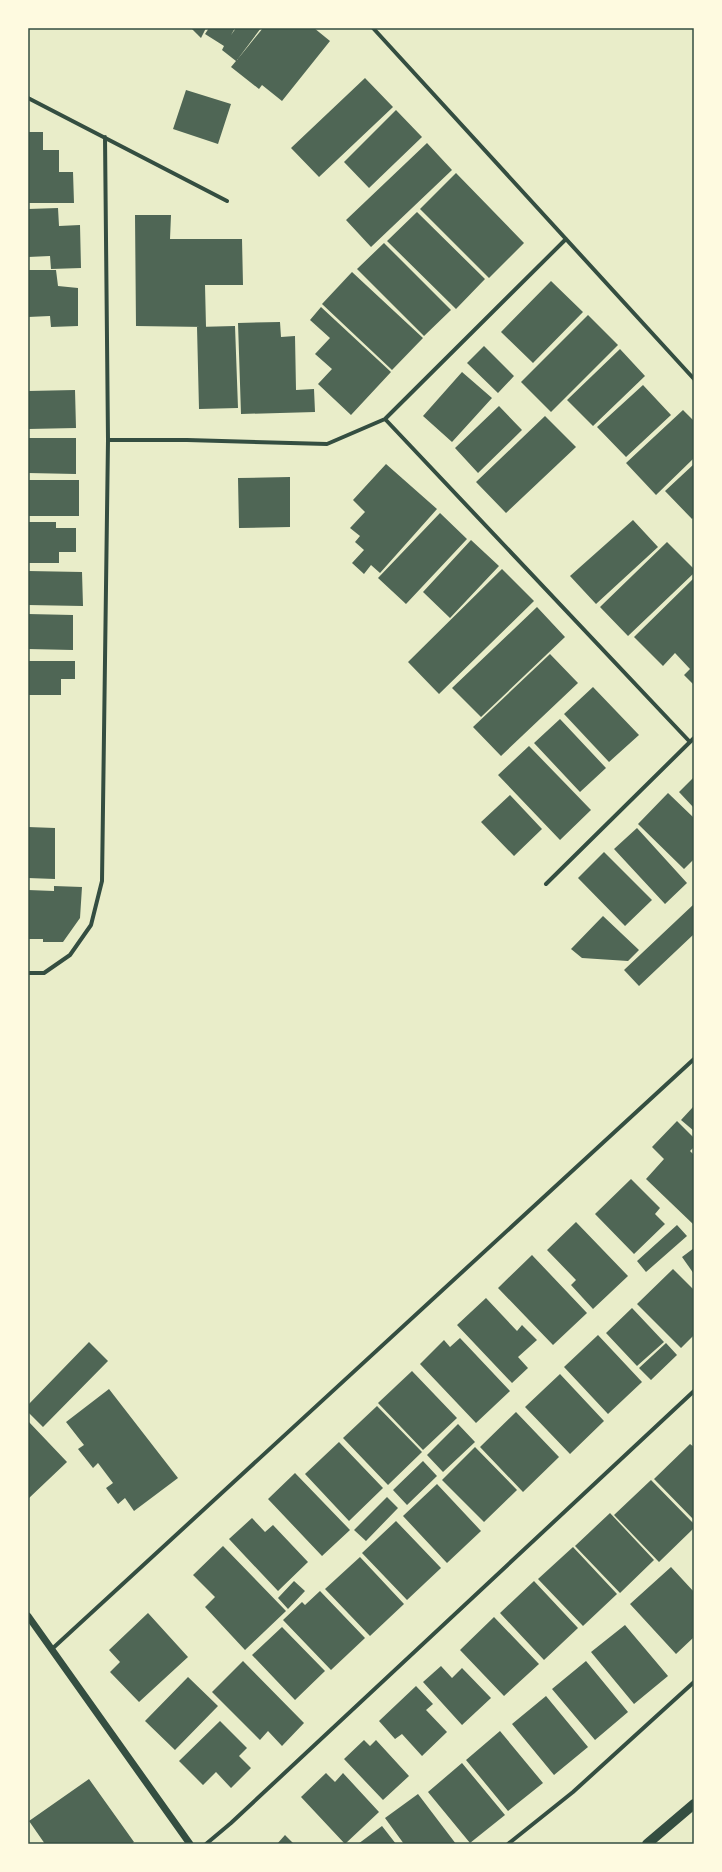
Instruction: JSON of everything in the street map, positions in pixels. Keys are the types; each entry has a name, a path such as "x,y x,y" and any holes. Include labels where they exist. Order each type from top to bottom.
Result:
{"main road":[{"path":"647,1844 694,1804"}],"street":[{"path":"373,28 694,379"},
{"path":"28,98 227,201"},
{"path":"28,973 44,973 70,955 91,924 102,881 108,440 105,137"},
{"path":"108,440 187,440 327,444 385,418 566,239"},
{"path":"385,418 690,742"},
{"path":"546,884 694,738"},
{"path":"51,1650 694,1059"},
{"path":"206,1844 231,1823 694,1391"},
{"path":"28,1616 190,1844"},
{"path":"508,1844 573,1792 694,1682"}],"building":[{"path":"191,28 206,28 201,38"},
{"path":"209,28 235,28 231,35 236,28 261,28 237,60 263,28 314,28 330,41 282,101 262,85 259,89 231,67 236,61 222,50 224,46 205,34"},
{"path":"365,78 393,107 319,177 291,148"},
{"path":"186,90 231,104 218,144 173,129"},
{"path":"396,110 422,137 369,188 344,162"},
{"path":"28,132 43,132 43,150 59,150 59,172 73,172 74,203 28,203"},
{"path":"427,143 452,170 371,247 346,220"},
{"path":"456,173 524,243 489,278 420,209"},
{"path":"58,208 59,226 80,225 81,268 51,269 50,256 28,257 28,209"},
{"path":"417,212 485,279 456,309 387,241"},
{"path":"135,215 171,215 170,239 242,239 243,285 205,285 206,327 136,326"},
{"path":"384,243 451,310 424,336 357,269"},
{"path":"28,270 56,270 58,286 78,288 78,326 51,327 50,316 28,317"},
{"path":"352,272 423,338 392,370 322,304"},
{"path":"551,281 583,312 533,363 501,332"},
{"path":"321,307 391,372 351,415 318,384 332,369 315,354 330,338 310,320"},
{"path":"588,315 618,345 551,412 521,382"},
{"path":"280,322 281,337 295,336 296,390 314,389 315,412 241,414 238,323"},
{"path":"235,326 238,408 199,409 197,327"},
{"path":"484,346 514,376 498,393 467,363"},
{"path":"620,349 645,376 593,426 567,400"},
{"path":"462,372 492,398 452,442 423,416"},
{"path":"643,385 671,415 626,457 597,427"},
{"path":"75,390 76,428 28,429 28,391"},
{"path":"499,406 522,430 478,473 455,448"},
{"path":"683,410 694,421 694,458 656,495 626,463"},
{"path":"545,416 576,447 506,513 476,482"},
{"path":"28,438 76,438 76,474 28,473"},
{"path":"386,464 437,509 380,573 371,565 364,574 352,563 364,550 355,542 360,536 350,528 365,512 353,500"},
{"path":"694,464 694,517 692,519 665,491"},
{"path":"290,477 290,527 239,528 238,478"},
{"path":"28,480 79,480 79,516 28,516"},
{"path":"440,513 467,539 406,604 378,578"},
{"path":"633,520 658,547 596,604 570,576"},
{"path":"28,522 56,522 56,528 76,528 76,552 59,552 59,563 28,563"},
{"path":"471,540 499,566 450,618 423,592"},
{"path":"667,542 694,569 694,573 628,636 600,607"},
{"path":"502,569 534,601 439,694 408,662"},
{"path":"28,571 82,572 83,606 28,605"},
{"path":"694,578 694,685 684,675 690,669 675,653 663,666 634,637"},
{"path":"537,607 565,637 481,717 452,688"},
{"path":"28,614 73,615 73,650 28,649"},
{"path":"550,654 578,683 501,756 473,727"},
{"path":"28,661 75,661 75,679 61,679 61,695 28,695"},
{"path":"593,687 639,735 609,762 564,714"},
{"path":"560,719 606,768 580,792 534,743"},
{"path":"529,746 591,810 560,840 498,775"},
{"path":"694,777 694,808 679,792"},
{"path":"668,793 694,818 694,859 684,869 638,824"},
{"path":"510,795 542,829 514,856 481,822"},
{"path":"28,827 55,828 55,879 28,878"},
{"path":"637,828 687,883 665,904 614,849"},
{"path":"604,852 652,900 625,926 578,878"},
{"path":"54,886 82,887 80,918 63,942 43,942 43,939 28,939 28,890 54,891"},
{"path":"694,904 694,934 639,986 624,970"},
{"path":"603,916 639,950 628,961 582,958 571,949"},
{"path":"693,1107 694,1108 694,1131 681,1120"},
{"path":"677,1121 694,1138 694,1147 690,1151 694,1155 694,1225 646,1179 664,1159 652,1147"},
{"path":"631,1179 660,1208 655,1214 665,1224 634,1254 595,1214"},
{"path":"576,1222 628,1276 593,1309 571,1285 576,1280 547,1250"},
{"path":"677,1225 687,1236 646,1272 637,1261"},
{"path":"694,1248 694,1274 682,1257"},
{"path":"532,1255 587,1313 553,1345 498,1288"},
{"path":"673,1269 694,1290 694,1335 681,1348 637,1304"},
{"path":"486,1298 517,1331 522,1325 537,1340 518,1357 528,1368 512,1383 457,1325"},
{"path":"632,1308 664,1342 637,1366 606,1333"},
{"path":"598,1335 642,1382 608,1414 564,1367"},
{"path":"460,1338 510,1391 476,1423 420,1364 444,1340 450,1347"},
{"path":"89,1342 108,1361 43,1427 28,1412 28,1405"},
{"path":"666,1343 677,1355 651,1380 639,1368"},
{"path":"412,1371 457,1418 423,1450 378,1403"},
{"path":"560,1374 604,1421 570,1454 525,1407"},
{"path":"109,1389 178,1478 134,1511 125,1498 118,1504 106,1488 113,1483 98,1463 93,1468 78,1449 84,1445 66,1422"},
{"path":"377,1406 422,1452 388,1485 343,1438"},
{"path":"516,1412 559,1457 523,1492 480,1447"},
{"path":"28,1421 67,1462 28,1499"},
{"path":"458,1424 475,1442 443,1472 427,1455"},
{"path":"339,1442 383,1488 349,1521 305,1474"},
{"path":"690,1444 694,1447 694,1520 654,1479"},
{"path":"475,1447 517,1490 484,1522 442,1480"},
{"path":"423,1461 437,1476 407,1505 393,1490"},
{"path":"295,1473 350,1530 322,1556 268,1499"},
{"path":"651,1480 694,1524 694,1528 659,1562 614,1515"},
{"path":"437,1484 481,1531 447,1563 403,1516"},
{"path":"387,1497 398,1508 366,1541 354,1530"},
{"path":"610,1513 654,1560 620,1593 575,1546"},
{"path":"252,1518 265,1532 273,1525 308,1562 278,1591 229,1539"},
{"path":"396,1521 441,1568 407,1600 362,1553"},
{"path":"223,1546 286,1611 245,1650 205,1607 215,1597 193,1575"},
{"path":"573,1547 617,1594 583,1626 538,1579"},
{"path":"360,1557 404,1604 370,1636 325,1589"},
{"path":"671,1567 694,1592 694,1637 676,1654 630,1604"},
{"path":"294,1581 305,1591 288,1609 278,1598"},
{"path":"534,1581 578,1628 544,1660 500,1613"},
{"path":"320,1591 365,1638 331,1670 283,1620 302,1602 305,1605"},
{"path":"148,1613 188,1657 139,1702 110,1672 120,1662 109,1650"},
{"path":"494,1617 539,1664 504,1696 460,1650"},
{"path":"625,1625 668,1676 634,1704 591,1652"},
{"path":"282,1627 325,1671 295,1700 252,1655"},
{"path":"243,1661 304,1723 282,1746 268,1731 260,1740 212,1692"},
{"path":"586,1661 628,1712 595,1740 552,1689"},
{"path":"441,1666 452,1678 462,1668 491,1698 462,1725 423,1682"},
{"path":"188,1677 218,1706 175,1750 145,1721"},
{"path":"416,1686 433,1704 426,1710 447,1732 422,1756 402,1734 395,1739 379,1721"},
{"path":"546,1696 588,1747 554,1775 512,1724"},
{"path":"220,1721 247,1748 239,1756 251,1768 231,1788 216,1772 203,1785 179,1761"},
{"path":"500,1731 543,1783 508,1811 466,1760"},
{"path":"364,1740 370,1746 376,1740 409,1776 383,1800 344,1759"},
{"path":"462,1763 505,1815 470,1843 428,1792"},
{"path":"326,1773 335,1782 343,1773 379,1812 345,1844 301,1797"},
{"path":"89,1779 134,1842 131,1844 45,1844 29,1821"},
{"path":"418,1794 456,1844 404,1844 385,1818"},
{"path":"382,1826 396,1844 358,1844"},
{"path":"285,1835 294,1844 277,1844"}]}
